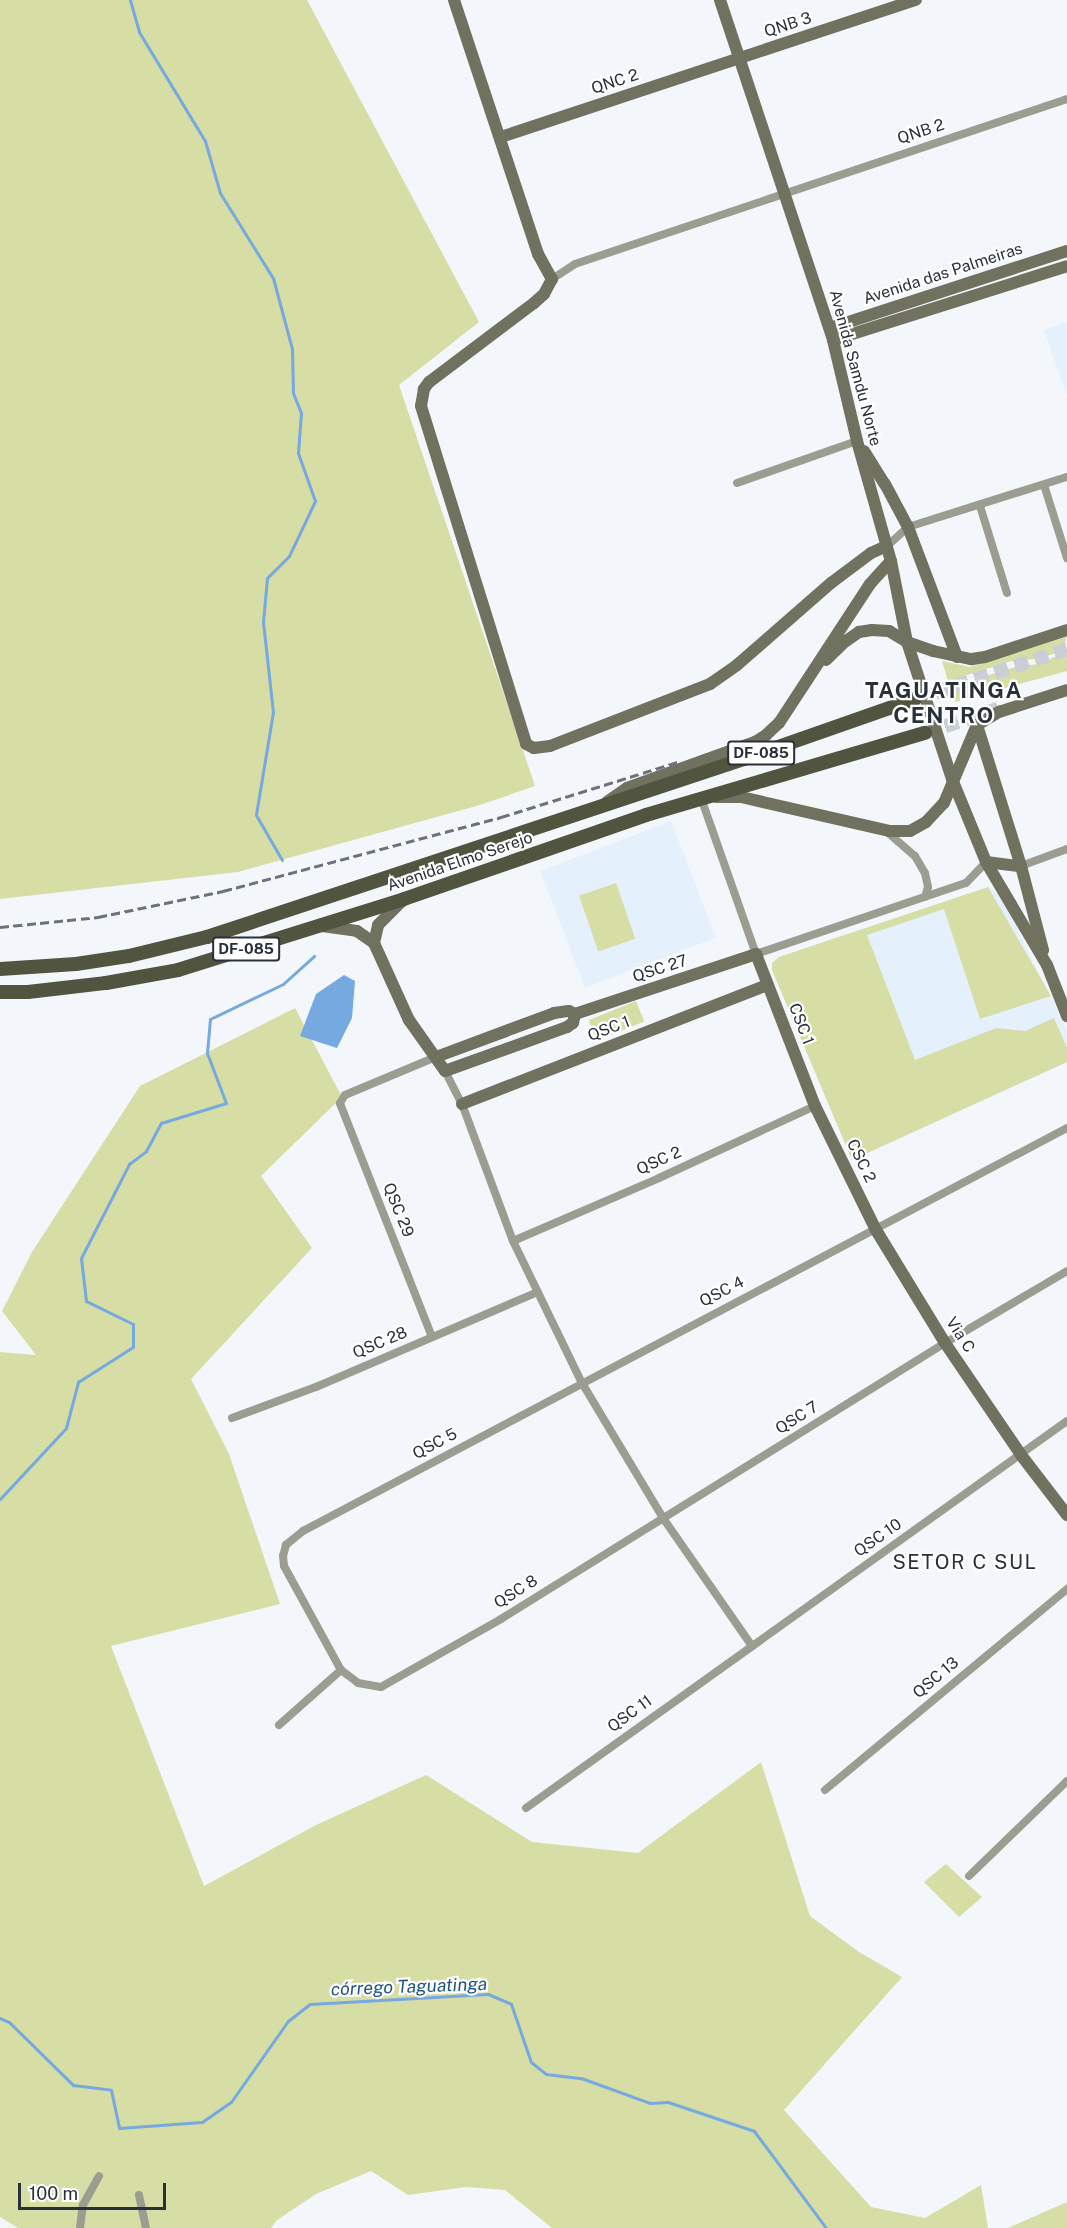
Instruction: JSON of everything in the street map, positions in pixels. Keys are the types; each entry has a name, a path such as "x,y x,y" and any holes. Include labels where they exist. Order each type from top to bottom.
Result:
{"main road":[{"name":"Avenida Elmo Serejo","path":"0,969 64,965 129,956 207,937 606,802 744,759 915,699"},
{"name":"Avenida Elmo Serejo","path":"0,992 28,992 106,983 178,970 404,900 646,815 926,733"}],"street":[{"path":"455,0 538,254 552,279 544,294 534,303 429,382 424,389 421,406 526,744 534,748 550,746 710,684 737,665 831,583 871,553 887,546 908,527 1067,477"},
{"name":"Avenida Samdu Norte","path":"720,0 832,334 857,441 891,561 907,642 952,780 986,862 1047,965"},
{"name":"QNB 3","path":"739,59 916,0"},
{"name":"QNC 2","path":"501,137 739,59"},
{"name":"QNB 2","path":"552,279 575,264 1067,99"},
{"name":"Avenida das Palmeiras","path":"981,287 1067,251"},
{"name":"Avenida das Palmeiras","path":"832,334 981,287 1067,266"},
{"path":"736,483 857,441 885,484 908,527 957,657"},
{"path":"1044,485 1067,558"},
{"path":"980,506 1007,593"},
{"path":"606,802 627,788 755,742 779,723 870,584 891,561"},
{"path":"809,675 859,632 889,631 907,642 957,657 985,657 1067,630"},
{"path":"1067,690 999,712 977,724 944,803 926,822 910,831 886,831 741,797 701,798 756,954 966,883 986,862 1021,866 1067,849"},
{"path":"977,724 1021,866 1047,965 1066,1012"},
{"path":"886,831 915,856 925,873 928,887 925,897"},
{"path":"374,943 378,925 404,900"},
{"path":"322,926 357,931 374,943 409,1020 445,1071 462,1104 513,1241 582,1383 663,1518 752,1646"},
{"name":"CSC 1","path":"756,954 815,1106"},
{"name":"QSC 27","path":"436,1058 555,1013 569,1011 575,1014 756,954"},
{"name":"QSC 1","path":"462,1104 768,985"},
{"name":"QSC 27","path":"445,1071 567,1027 573,1023 575,1014"},
{"name":"QSC 29","path":"432,1337 342,1109 342,1099 345,1095 436,1058"},
{"name":"CSC 2","path":"815,1106 876,1230"},
{"name":"QSC 2","path":"513,1241 659,1178 815,1106"},
{"name":"QSC 4","path":"582,1383 1067,1128"},
{"name":"Via C","path":"876,1230 945,1343 1021,1455"},
{"name":"QSC 7","path":"663,1518 945,1343 1067,1271"},
{"name":"QSC 28","path":"232,1418 316,1387 538,1292"},
{"name":"QSC 5","path":"341,1670 284,1566 283,1556 286,1545 303,1531 582,1383"},
{"name":"QSC 10","path":"752,1646 1067,1421"},
{"path":"1021,1455 1067,1515"},
{"name":"QSC 8","path":"341,1670 358,1683 381,1687 501,1619 663,1518"},
{"name":"QSC 13","path":"825,1790 1067,1589"},
{"name":"QSC 11","path":"526,1808 752,1646"},
{"path":"279,1725 341,1670"},
{"path":"969,1876 1067,1781"},
{"path":"81,2228 83,2205 99,2176"},
{"path":"139,2195 146,2228"}],"shaded area":[{"path":"1067,322 1067,396 1044,330"},
{"path":"671,821 716,938 585,988 540,871"},
{"path":"988,887 998,894 1007,908 1067,1030 1067,1062 852,1160 772,970 772,963 779,957"}],"green space":[{"path":"0,0 307,0 479,322 399,385 535,786 480,805 238,872 0,899"},
{"path":"1066,637 1065,645 1057,653 1037,659 1015,660 948,681 942,661 970,667"},
{"path":"1064,652 1067,653 1067,671 955,702 950,687 1018,666 1040,664"},
{"path":"616,883 635,939 598,951 579,896"},
{"path":"988,887 1051,996 980,1019 944,909 867,935 915,1060 996,1028 1025,1031 1054,1018 1067,1048 1067,1062 852,1160 772,970 772,963 779,957"},
{"path":"636,1001 644,1021 597,1041 589,1020"},
{"path":"295,1008 342,1097 261,1176 312,1248 191,1379 229,1454 280,1604 111,1646 204,1886 316,1825 426,1775 532,1842 638,1853 761,1762 810,1916 859,1952 902,1977 784,2110 871,2207 925,2218 981,2185 988,2228 552,2228 505,2190 466,2187 408,2195 371,2171 316,2194 277,2220 271,2228 18,2228 0,2217 0,1352 36,1355 2,1311 32,1252 140,1086"},
{"path":"946,1864 982,1897 959,1917 924,1882"},
{"path":"1067,2202 1067,2228 1008,2228"}],"water":[{"path":"344,975 355,981 352,1018 337,1048 300,1036 316,994"}],"waterway":[{"path":"130,0 139,32 205,141 220,193 273,278 292,349 293,393 301,413 298,453 315,501 289,556 267,578 263,622 273,712 256,815 282,860"},
{"path":"0,1499 66,1428 78,1382 133,1347 133,1324 86,1301 81,1258 129,1164 146,1151 161,1123 226,1103 207,1053 210,1019 283,984 314,956"},
{"name":"córrego Taguatinga","path":"0,2018 9,2022 73,2085 111,2090 119,2128 202,2122 231,2102 288,2021 310,2004 488,1994 511,2004 531,2062 546,2074 581,2078 650,2103 668,2102 754,2131 826,2228"}],"tunnel":[{"path":"915,699 1067,649"},
{"path":"925,733 1003,707"}],"railway":[{"path":"0,927 98,917 223,891 501,817 681,761"}],"district":[{"name":"TAGUATINGA CENTRO","path":"944,702"},
{"name":"SETOR C SUL","path":"965,1562"}]}
